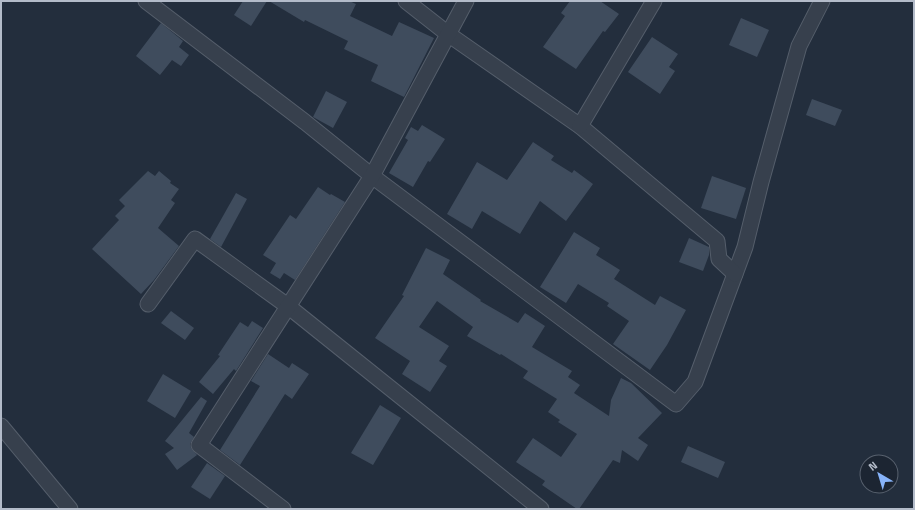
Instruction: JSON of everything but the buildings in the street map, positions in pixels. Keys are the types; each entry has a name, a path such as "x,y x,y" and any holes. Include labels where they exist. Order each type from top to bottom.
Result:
{"street":[{"path":"146,1 305,122 372,176 676,404 695,382 745,248 761,182 799,46 822,1"},
{"path":"406,1 448,34 580,126 717,241 719,259 735,274"},
{"path":"283,509 199,445 372,176 466,1"},
{"path":"580,126 654,1"},
{"path":"148,304 195,239 289,307 541,509"},
{"path":"1,426 70,509"}]}
